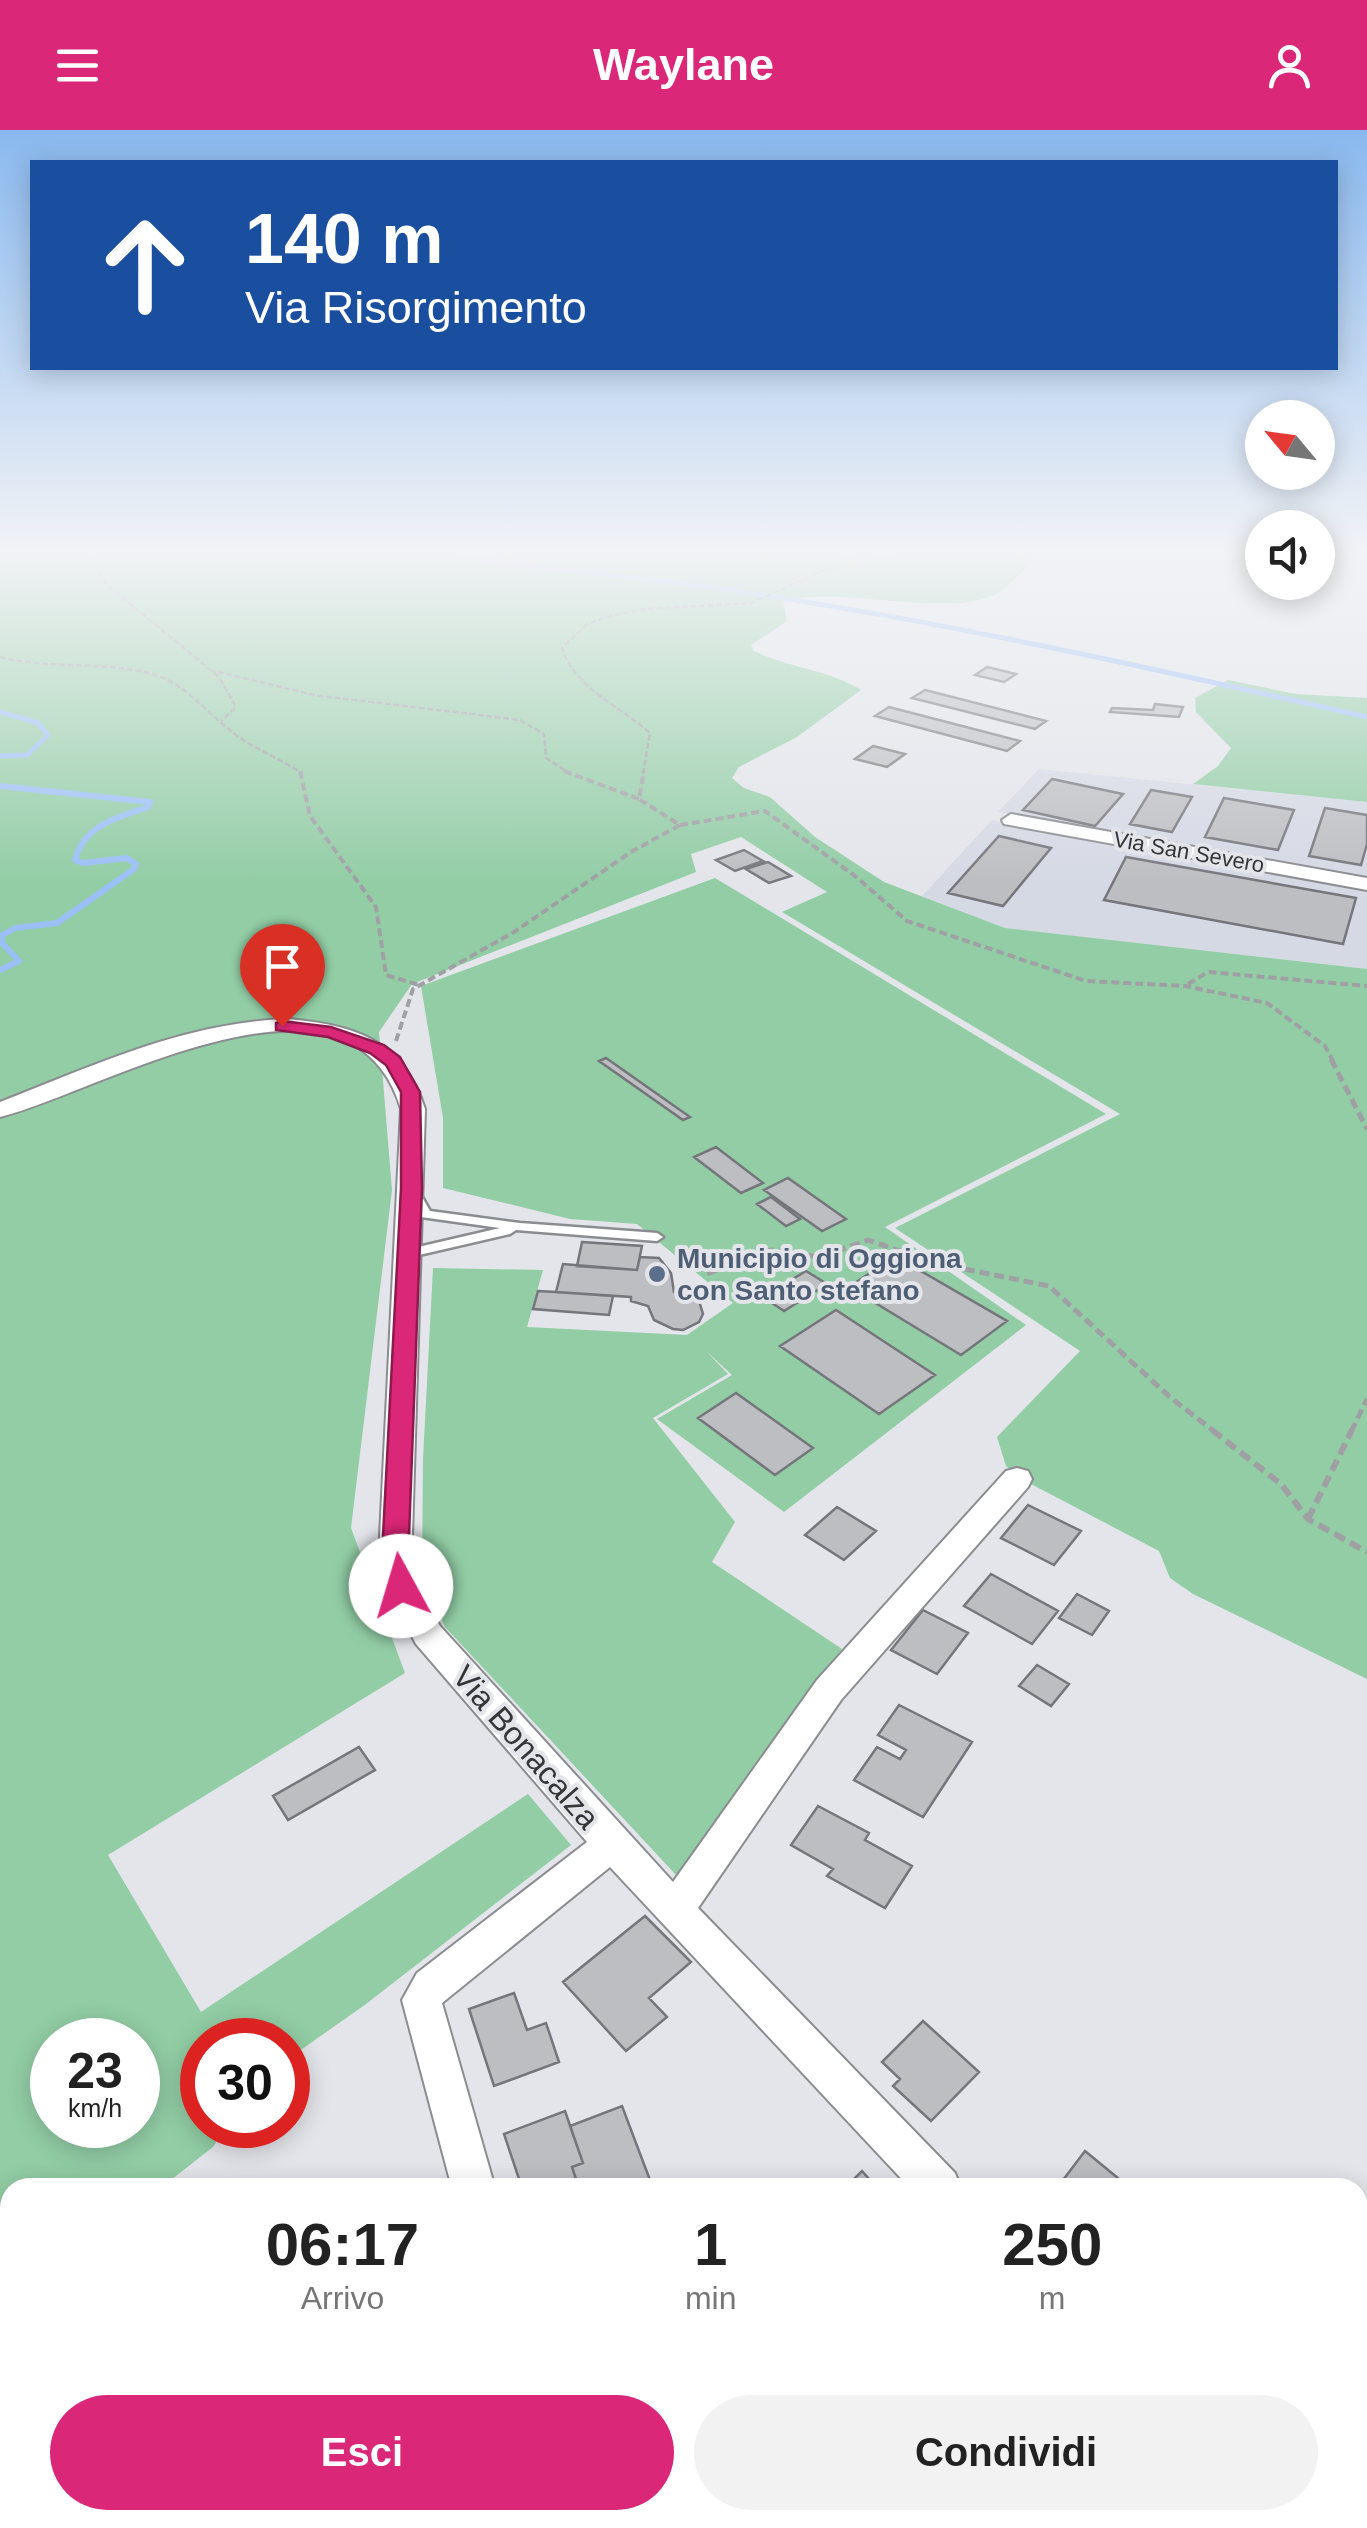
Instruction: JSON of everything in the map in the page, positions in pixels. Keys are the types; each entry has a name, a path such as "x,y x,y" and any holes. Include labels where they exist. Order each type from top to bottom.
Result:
{"street":[{"name":"Via San Severo","path":"1011,820 1367,884"},
{"path":"0,1110 192,1041 236,1030 282,1026 331,1032 388,1057"},
{"name":"Via Bonacalza","path":"388,1057 405,1076 410,1092 412,1188 396,1536 401,1586 428,1635 612,1844 930,2178"},
{"path":"674,1910 713,1860 829,1690 1017,1479"},
{"path":"471,2178 422,2000 431,1986 612,1844"}],"lane":[{"path":"412,1188 426,1214 520,1228 656,1237"},
{"path":"406,1254 520,1228"}],"path":[{"path":"20,662 126,668 160,676 178,685 236,735 303,773 310,816 376,907 386,975 419,985"},
{"path":"200,662 236,706 221,720"},
{"path":"565,662 581,681 637,720 650,734 640,799"},
{"path":"210,670 314,695 520,720 544,734 546,758 558,770 640,799 680,826"},
{"path":"388,1057 413,989 419,985 514,932 631,852 680,826 764,811 856,876 907,921 1086,981 1185,986 1267,1002 1326,1046 1367,1128"},
{"path":"1185,986 1208,972 1367,986"},
{"path":"707,1274 771,1250 820,1257 868,1240 935,1262 1049,1286 1171,1398 1281,1484 1308,1519 1367,1552"},
{"path":"1308,1519 1367,1399"}],"shaded area":[{"path":"1039,769 1367,802 1367,878 998,812"},
{"path":"992,820 1100,844 1367,892 1367,969 1005,928 922,896"}],"green space":[{"path":"0,662 784,662 861,690 797,737 739,767 732,778 744,788 770,797 815,837 884,882 1005,928 1367,969 1367,1679 1193,1594 1170,1578 1159,1551 1029,1483 1006,1466 997,1437 1080,1351 895,1228 1120,1114 782,912 827,892 741,837 691,854 696,872 412,984 379,1032 392,1190 351,1528 405,1673 108,1855 201,2012 528,1794 571,1845 310,2043 310,2018 180,2018 180,2148 212,2148 173,2178 0,2178"},
{"path":"1228,680 1296,694 1367,698 1367,802 1193,784 1218,766 1231,748 1196,712 1195,698"},
{"path":"715,878 1106,1114 885,1227 1026,1325 784,1512 657,1419 732,1375 706,1351 728,1374 653,1418 735,1522 712,1562 842,1649 677,1876 445,1627 422,1576 423,1459 433,1268 543,1270 527,1327 687,1335 733,1303 637,1224 570,1219 443,1188 443,1118 421,986"}],"building":[{"path":"987,667 1016,674 1004,682 975,675"},
{"path":"925,690 1046,721 1035,729 912,698"},
{"path":"1155,704 1183,707 1179,717 1110,712 1112,708 1153,710"},
{"path":"889,707 1020,741 1007,751 875,716"},
{"path":"873,746 905,754 887,767 855,759"},
{"path":"1052,779 1123,794 1095,826 1023,810"},
{"path":"1151,790 1192,797 1172,832 1130,824"},
{"path":"1224,798 1294,810 1278,850 1205,837"},
{"path":"1325,808 1367,815 1367,844 1361,865 1309,856"},
{"path":"999,836 1051,848 1003,906 948,893"},
{"path":"744,850 763,861 735,871 716,860"},
{"path":"1126,857 1356,898 1343,944 1104,900"},
{"path":"768,862 791,876 769,883 746,869"},
{"path":"606,1058 690,1117 683,1120 599,1061"},
{"path":"716,1147 763,1183 741,1193 694,1157"},
{"path":"788,1178 846,1219 822,1231 764,1190"},
{"path":"771,1197 800,1219 786,1226 757,1204"},
{"path":"582,1242 642,1246 637,1270 577,1266"},
{"path":"895,1256 1007,1321 961,1355 849,1287"},
{"path":"640,1257 659,1258 671,1273 674,1292 699,1301 703,1314 699,1322 683,1330 673,1329 654,1320 648,1306 631,1301 631,1297 556,1292 563,1264 637,1270"},
{"path":"806,1271 827,1284 784,1311 763,1297"},
{"path":"538,1291 613,1296 609,1315 533,1309"},
{"path":"836,1310 935,1375 879,1414 780,1346"},
{"path":"736,1393 813,1448 775,1475 698,1418"},
{"path":"1028,1505 1081,1531 1054,1565 1001,1538"},
{"path":"837,1507 876,1531 844,1560 805,1535"},
{"path":"991,1574 1058,1611 1032,1644 964,1606"},
{"path":"1077,1594 1109,1611 1092,1635 1059,1618"},
{"path":"923,1610 968,1633 937,1674 891,1650"},
{"path":"1037,1665 1069,1684 1051,1706 1019,1686"},
{"path":"899,1705 972,1742 923,1817 854,1780 877,1747 900,1759 906,1750 878,1735"},
{"path":"359,1747 375,1770 288,1820 273,1796"},
{"path":"818,1806 869,1833 865,1840 912,1866 885,1908 827,1876 833,1869 791,1845"},
{"path":"645,1916 691,1962 649,1998 667,2017 626,2051 563,1982"},
{"path":"514,1993 527,2030 546,2023 559,2062 494,2086 469,2009"},
{"path":"923,2021 979,2072 931,2121 893,2086 900,2079 882,2062"},
{"path":"622,2106 649,2178 576,2178 572,2167 583,2163 570,2126"},
{"path":"565,2111 583,2163 572,2167 576,2178 519,2178 504,2134"},
{"path":"1085,2151 1118,2178 1065,2178"}],"waterway":[{"path":"1118,662 1367,717"},
{"path":"0,712 38,723 48,735 27,755 0,756"},
{"path":"0,786 150,802 148,807 94,831 79,848 75,860 83,863 127,858 136,864 134,869 57,923 15,928 1,936 2,943 19,961 0,970"}],"place":[{"name":"Municipio di Oggiona con Santo stefano","path":"657,1274"}],"route":[{"path":"282,1026 331,1032 377,1049 394,1061 410,1092 412,1188 396,1536 401,1586"}]}
